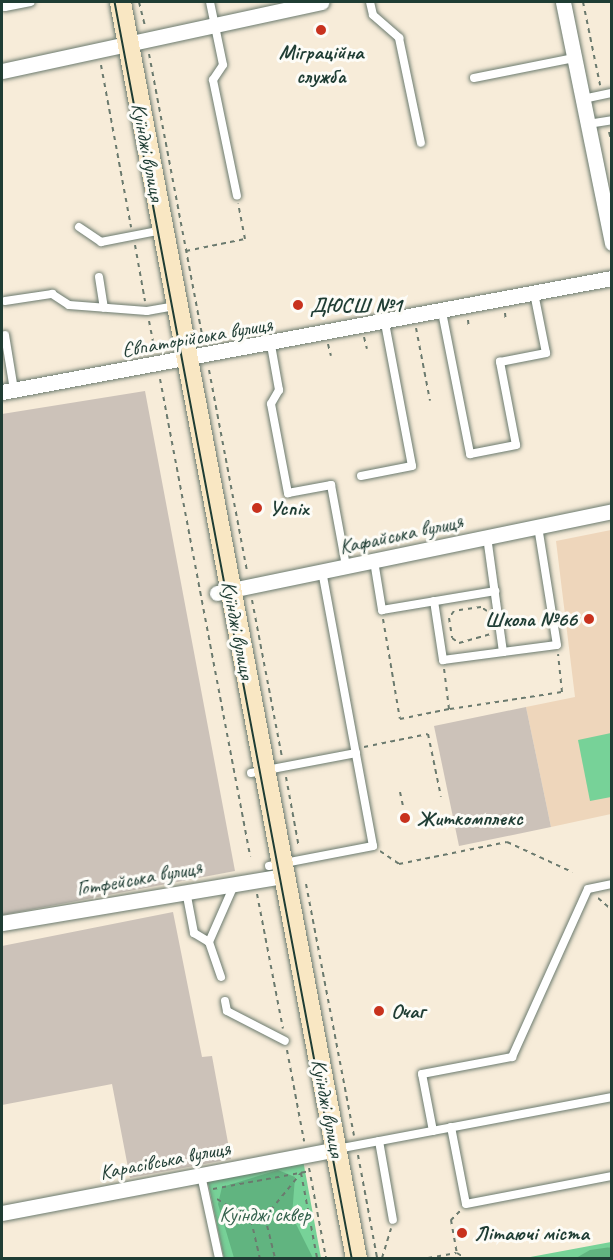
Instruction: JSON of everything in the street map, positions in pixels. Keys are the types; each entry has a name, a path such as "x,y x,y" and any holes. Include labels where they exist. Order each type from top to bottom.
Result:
{"main road":[{"name":"Куїнджі вулиця","path":"106,2 163,308 169,365 266,770 269,873 330,1150 357,1258"},
{"name":"Куїнджі вулиця","path":"114,48 120,2"},
{"name":"Куїнджі вулиця","path":"330,1150 343,1258"}],"street":[{"path":"2,70 322,2"},
{"path":"563,2 612,243"},
{"name":"Євпаторійська вулиця","path":"8,391 169,365 612,278"},
{"name":"Кафайська вулиця","path":"224,592 612,511"},
{"name":"Готфейська вулиця","path":"2,923 235,883 269,873"},
{"name":"Карасівська вулиця","path":"2,1213 330,1150"}],"lane":[{"path":"4,2 5,7 31,2"},
{"path":"210,2 223,65 213,80 237,196"},
{"path":"370,2 373,15 399,38 422,143"},
{"path":"474,78 574,58"},
{"path":"583,99 612,93"},
{"path":"588,124 609,120"},
{"path":"79,227 101,242 148,233"},
{"path":"99,277 104,308"},
{"path":"442,312 470,454 516,445 500,362 546,353 534,293"},
{"path":"5,301 52,294 69,305 104,308 163,308"},
{"path":"361,476 412,466 385,323"},
{"path":"5,335 8,391"},
{"path":"271,345 279,390 271,404 288,494 331,485 346,566"},
{"path":"434,601 443,660 557,645 537,526"},
{"path":"487,537 503,652"},
{"path":"374,561 382,610 495,591"},
{"path":"269,873 373,846 321,572"},
{"path":"266,770 355,751"},
{"path":"208,942 235,883"},
{"path":"433,1131 422,1074 512,1057 588,889 612,884"},
{"path":"186,891 194,933 208,942 221,977"},
{"path":"225,1001 227,1011 285,1041"},
{"path":"330,1150 612,1096"},
{"path":"451,1127 466,1204 612,1176"},
{"path":"379,1141 393,1220"},
{"path":"201,1175 219,1258"}],"path":[{"path":"139,2 144,26"},
{"path":"583,2 602,95"},
{"path":"114,48 163,308 169,365 269,873 285,1041 377,1258"},
{"path":"148,49 204,346"},
{"path":"609,120 612,143"},
{"path":"186,251 245,239 237,196"},
{"path":"414,317 430,401"},
{"path":"209,370 248,575"},
{"path":"252,599 266,770 299,848"},
{"path":"481,607 487,611 490,634 459,643 452,638 449,618 454,611 481,607"},
{"path":"382,610 400,718 562,692 557,645"},
{"path":"443,660 449,710"},
{"path":"355,751 428,734 441,796"},
{"path":"400,792 403,806"},
{"path":"373,846 399,864 507,842 572,872"},
{"path":"205,1191 310,1171 330,1150 306,885"},
{"path":"588,889 612,910"},
{"path":"310,1171 326,1258"},
{"path":"205,1191 251,1220 265,1217 301,1173"},
{"path":"301,1173 317,1258"},
{"path":"457,1253 451,1220 466,1204"},
{"path":"265,1217 274,1258"},
{"path":"251,1220 260,1258"},
{"path":"382,1258 393,1220"},
{"path":"428,1258 457,1253 465,1258"}],"shaded area":[{"path":"145,391 235,871 3,915 2,414"},
{"name":"Школа №66","path":"611,530 611,814 551,827 526,707 575,697 556,541"},
{"path":"526,707 551,827 459,846 434,726"},
{"path":"173,912 202,1057 212,1056 231,1159 130,1178 112,1084 2,1105 2,946"}],"green space":[{"path":"611,733 611,797 590,801 578,740"},
{"name":"Куїнджі сквер","path":"303,1160 321,1258 224,1258 207,1178"},
{"name":"Куїнджі сквер","path":"278,1170 295,1177 292,1216 313,1258 234,1258 218,1204 222,1187"},
{"path":"611,1242 611,1247 576,1258 525,1258"},
{"path":"611,1247 611,1258 576,1258 590,1250"}],"tram line":[{"path":"115,2 352,1258"}],"place":[{"name":"Міграційна служба","path":"321,30"},
{"name":"ДЮСШ №1","path":"298,305"},
{"name":"Успіх","path":"257,508"},
{"name":"Школа №66","path":"589,619"},
{"name":"Житкомплекс","path":"405,818"},
{"name":"Очаг","path":"379,1011"},
{"name":"Літаючі міста","path":"462,1233"}]}
